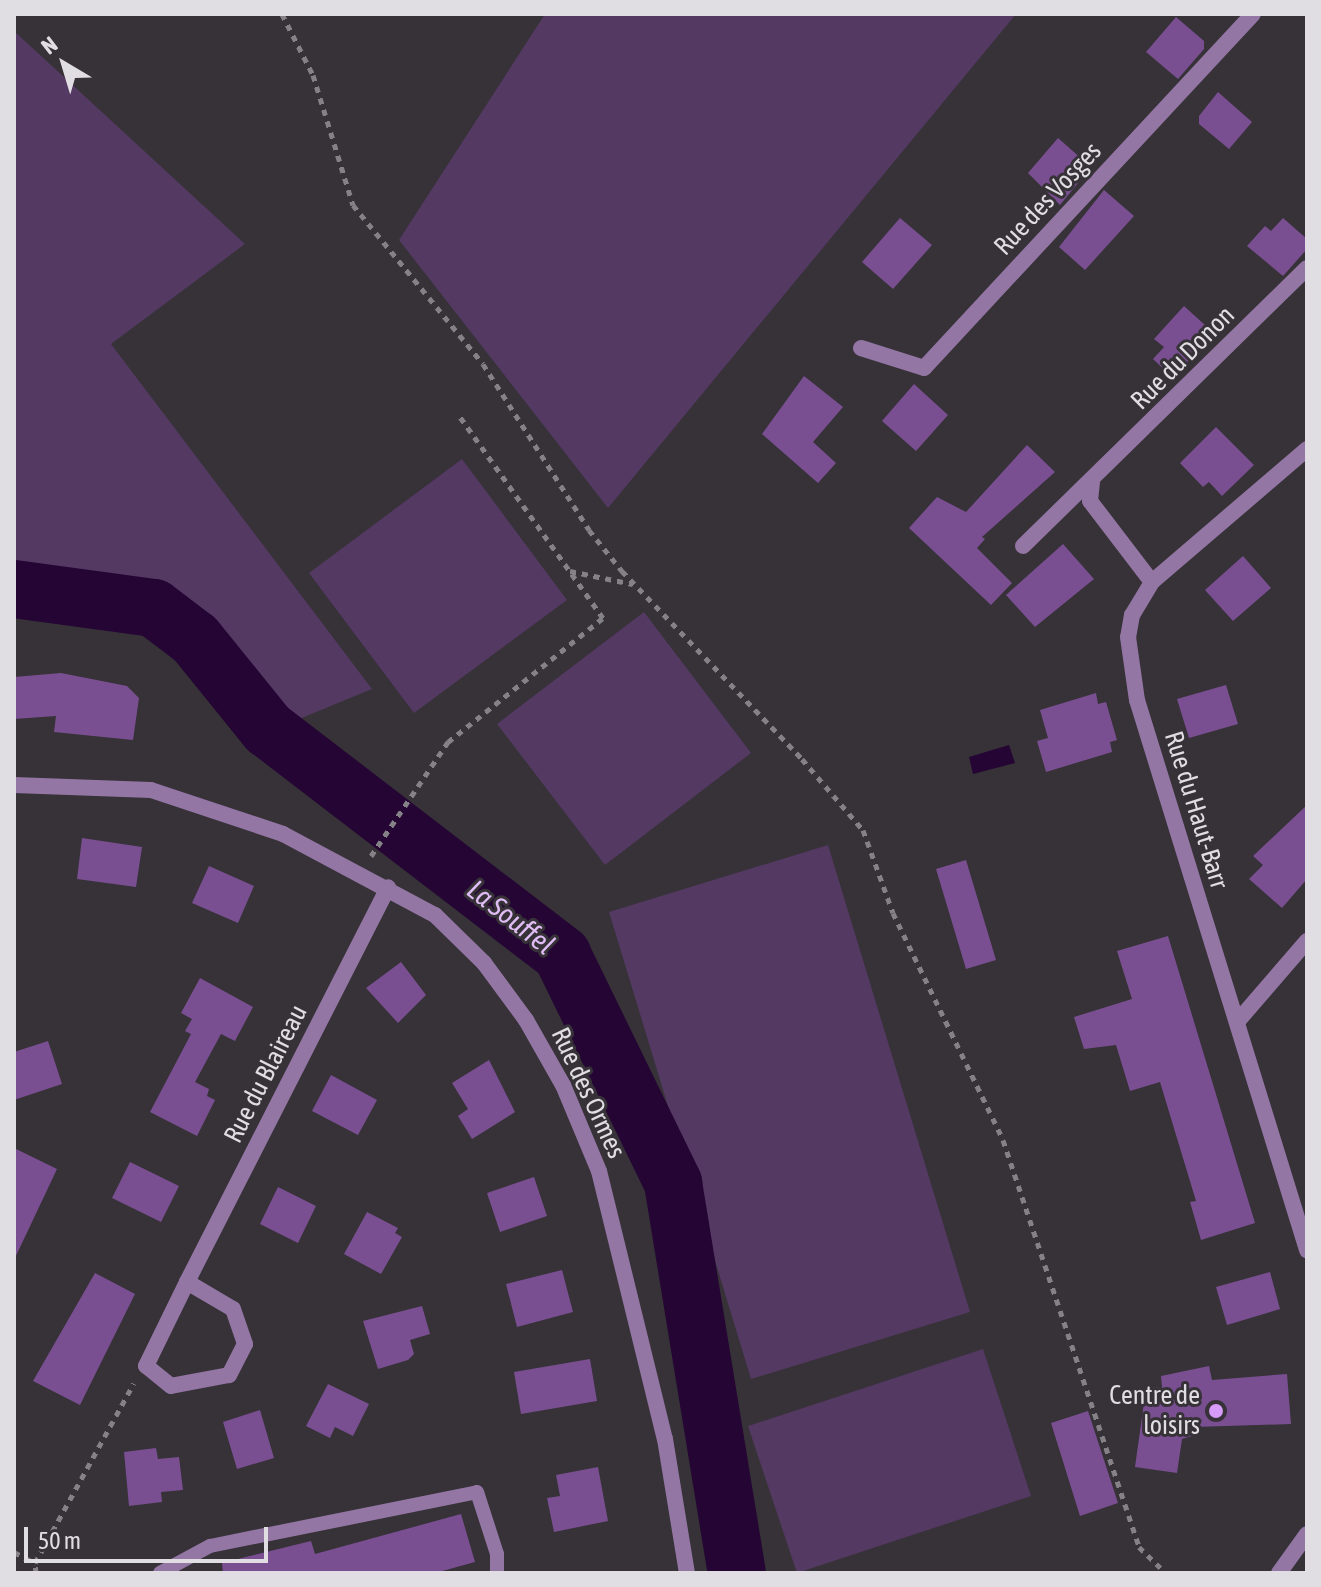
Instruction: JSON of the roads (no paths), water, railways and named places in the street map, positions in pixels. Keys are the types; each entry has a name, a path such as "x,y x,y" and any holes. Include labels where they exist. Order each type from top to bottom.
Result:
{"street":[{"name":"Rue des Vosges","path":"861,348 924,368 1253,14"},
{"name":"Rue du Donon","path":"1023,546 1092,482 1307,268"},
{"name":"Rue du Haut-Barr","path":"1307,449 1152,582 1132,615 1131,676 1307,1250"},
{"path":"1092,482 1090,501 1152,582"},
{"name":"Rue des Ormes","path":"14,785 151,790 283,834 388,887 435,915 484,963 526,1020 563,1085 616,1230 665,1439 687,1573"},
{"name":"Rue du Blaireau","path":"187,1282 233,1309 245,1344 229,1375 171,1386 146,1366 187,1282 388,887"},
{"path":"1237,1022 1307,941"},
{"path":"1279,1573 1307,1534"}],"lane":[{"path":"160,1573 210,1546 477,1492 497,1554 497,1573"}],"waterway":[{"name":"La Souffel","path":"14,589 154,608 195,639 268,729 562,955 673,1183 737,1573"}],"place":[{"name":"Centre de loisirs","path":"1216,1411"}]}
